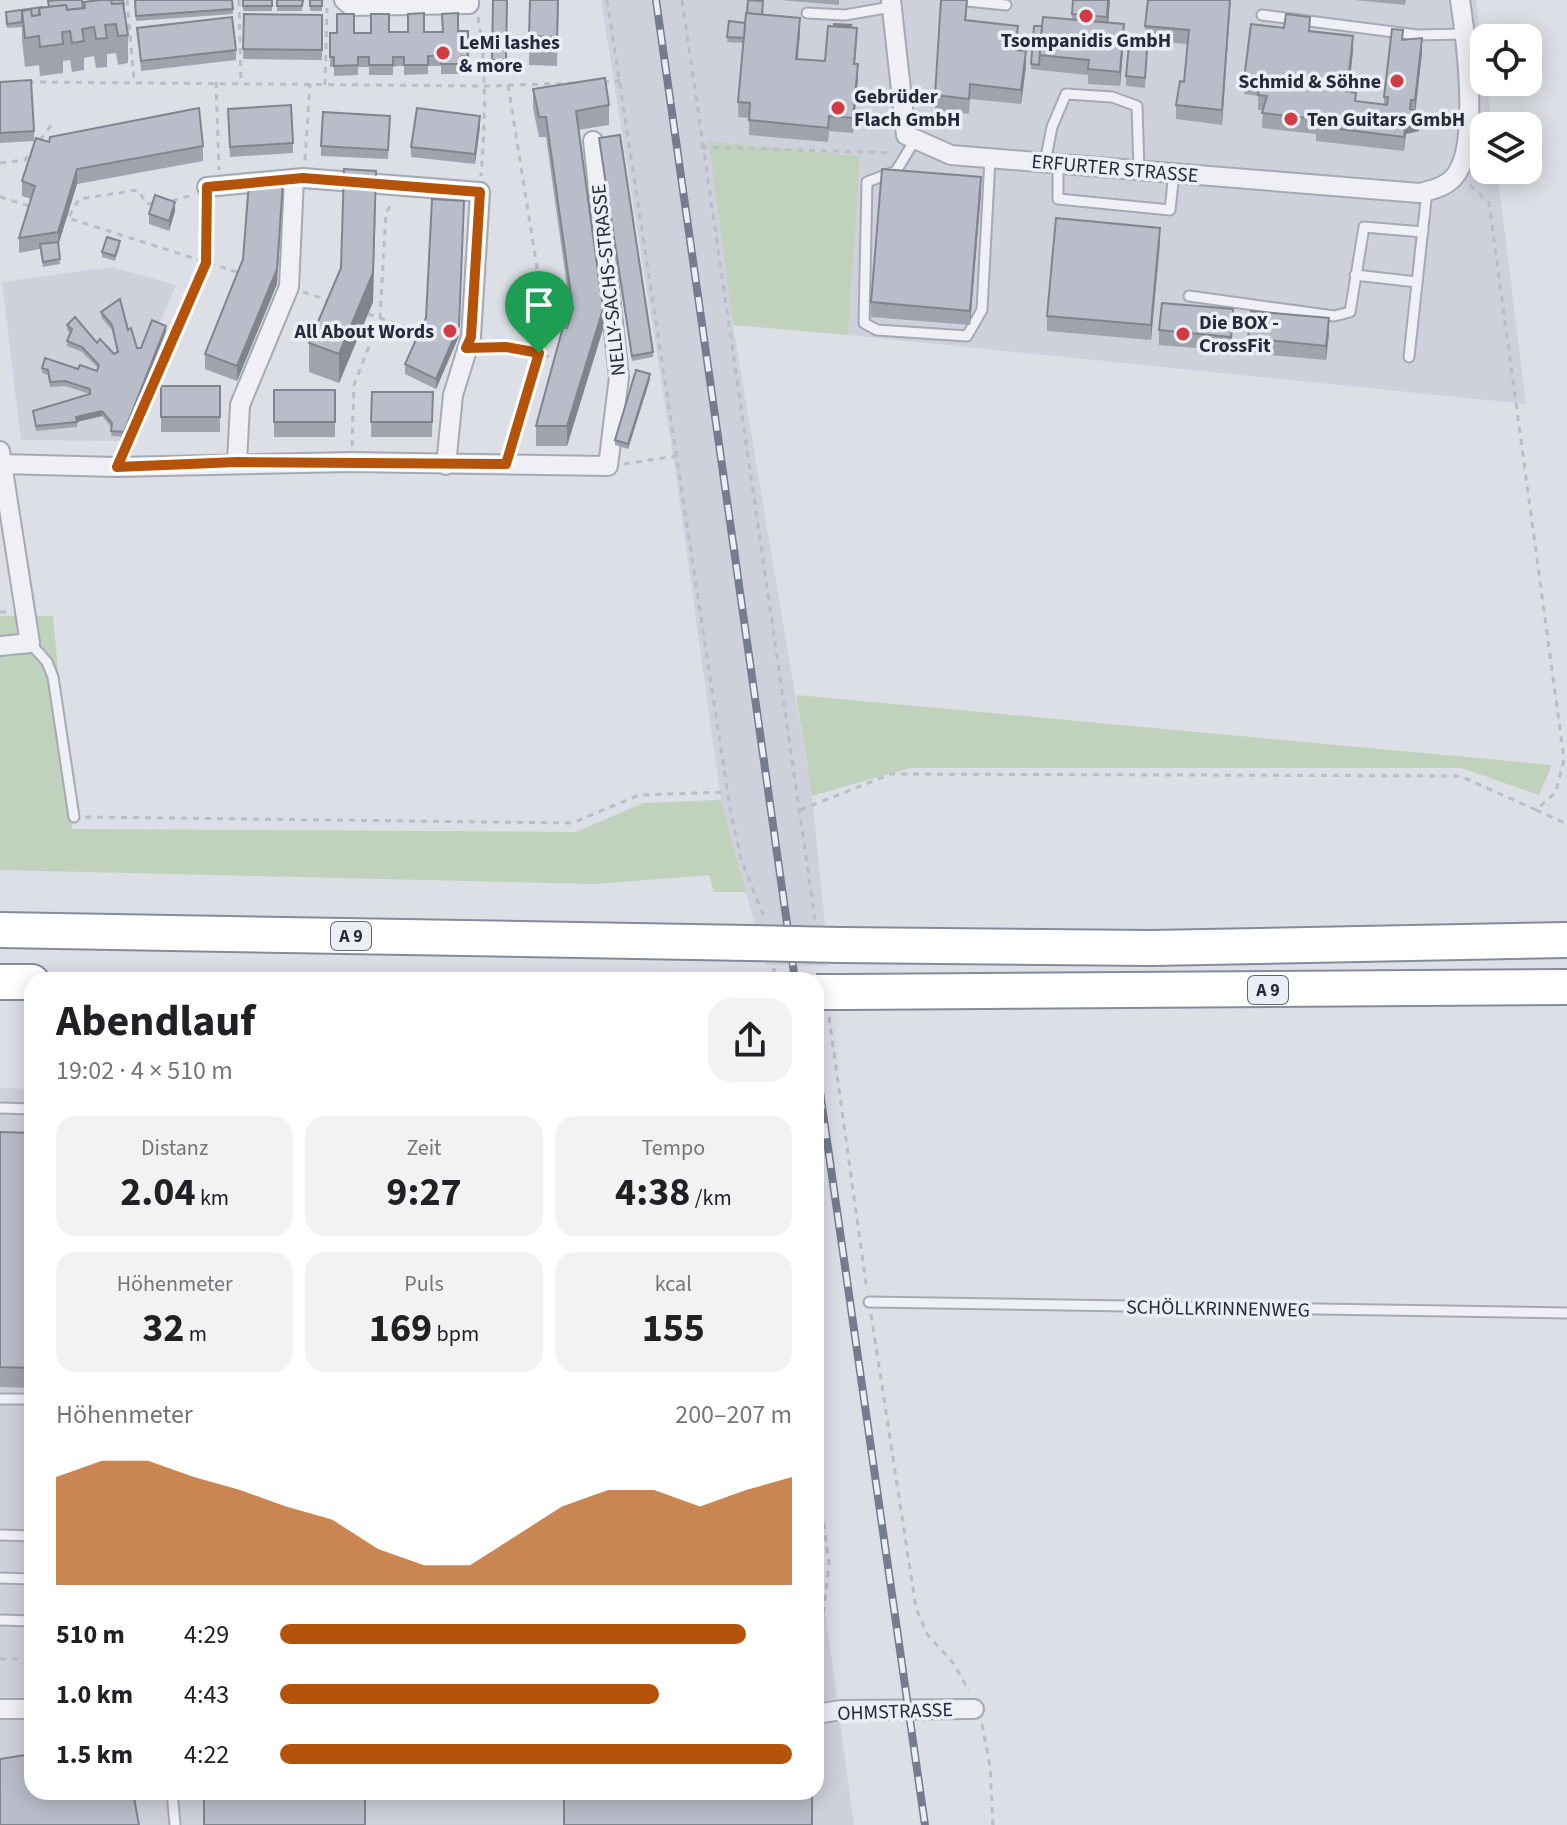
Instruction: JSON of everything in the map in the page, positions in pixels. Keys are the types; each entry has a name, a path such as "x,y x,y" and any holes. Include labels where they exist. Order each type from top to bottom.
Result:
{"highway":[{"name":"A 9","path":"0,930 763,943 827,933 1151,948 1567,940"},
{"path":"0,982 24,982"},
{"name":"A 9","path":"830,1000 1567,987"}],"street":[{"path":"344,0 351,6 469,2"},
{"path":"1427,191 1441,188 1457,173 1466,145 1469,101 1460,0"},
{"path":"891,3 906,135 910,146"},
{"name":"NELLY-SACHS-STRASSE","path":"593,141 619,377 608,466"},
{"name":"ERFURTER STRASSE","path":"910,146 951,155 1427,191"},
{"path":"237,462 240,405 289,287 298,178"},
{"path":"213,186 298,178 397,183 480,192 471,337 453,395 446,465"},
{"path":"0,646 30,643 1,460 117,467 237,462 608,466"},
{"path":"0,1709 24,1709"},
{"name":"OHMSTRASSE","path":"824,1713 974,1709"}],"lane":[{"path":"957,0 1006,5"},
{"path":"807,13 845,15 891,3"},
{"path":"1262,15 1417,35 1464,34"},
{"path":"1139,170 1137,106 1112,97 1066,94 1052,127 1052,163 1058,199 1170,210 1174,173"},
{"path":"910,146 896,171 867,182 864,323 877,330 967,336 976,325 982,310 990,158"},
{"path":"1409,357 1427,191"},
{"path":"1189,296 1334,316 1350,312 1364,227 1423,232"},
{"path":"1355,275 1417,282"},
{"path":"30,643 47,662 53,677 74,817"},
{"path":"0,1108 24,1109"},
{"name":"SCHÖLLKRINNENWEG","path":"869,1302 1567,1313"},
{"path":"0,1399 24,1399"},
{"path":"0,1535 24,1536"},
{"path":"0,1578 24,1579"},
{"path":"0,1620 24,1621"},
{"path":"173,1800 175,1825"}],"path":[{"path":"127,0 134,81"},
{"path":"239,0 241,83"},
{"path":"325,85 327,0"},
{"path":"607,0 727,792 735,839 772,972"},
{"path":"682,0 800,811 827,933"},
{"path":"469,2 479,18 481,70 486,86 480,192"},
{"path":"592,82 620,81"},
{"path":"15,82 486,86 578,83"},
{"path":"117,467 206,263 213,186 216,82"},
{"path":"298,178 310,84"},
{"path":"506,464 546,324 508,85"},
{"path":"0,163 25,160 52,124"},
{"path":"701,147 910,146"},
{"path":"1457,173 1489,203 1564,759 1556,792 1536,810"},
{"path":"351,462 354,385 380,318 386,212 396,200 397,183"},
{"path":"213,186 183,200 147,204 138,190 79,199 68,218 243,274"},
{"path":"0,197 33,207"},
{"path":"289,287 338,304"},
{"path":"368,314 423,332"},
{"path":"466,348 506,347 559,359"},
{"path":"608,466 676,456"},
{"path":"800,811 891,774 1460,776 1567,824"},
{"path":"74,817 572,823 639,795 727,792"},
{"path":"830,1000 869,1302 916,1608 927,1634 967,1685 986,1736 993,1825"},
{"path":"824,1526 829,1564 824,1608"},
{"path":"0,1659 24,1659"}],"shaded area":[{"path":"601,0 1476,0 1479,24 1470,24 1470,96 1488,96 1490,112 1470,112 1470,184 1499,184 1526,404 848,335 860,156 710,141 733,325 812,796 829,966 766,965 721,800 676,474"},
{"path":"112,267 176,285 159,324 169,330 123,441 21,440 2,282"},
{"path":"0,1088 24,1089 24,1800 824,1800 824,1603 854,1825 0,1825"}],"green space":[{"path":"709,141 860,156 848,335 733,325"},
{"path":"0,616 53,616 72,829 576,832 643,803 721,800 746,892 714,892 709,875 595,884 0,870"},
{"path":"796,695 1552,765 1539,795 1461,768 910,768 812,796"}],"building":[{"path":"82,0 83,8 67,10 66,5 49,7 48,1"},
{"path":"111,0 112,4 123,3 128,35 118,36 116,24 105,25 107,38 96,39 94,27 82,29 84,41 72,43 70,31 62,32 63,44 40,47 39,36 25,38 22,11 31,9 32,16 40,15 39,8 66,5 67,10 85,8 84,2"},
{"path":"111,0 123,0 124,6 123,3 112,4"},
{"path":"135,0 232,0 233,9 136,16"},
{"path":"243,0 272,0 272,6 243,6"},
{"path":"277,0 303,0 302,6 277,6"},
{"path":"310,0 322,0 322,6 310,6"},
{"path":"493,0 507,0 506,60 492,60"},
{"path":"530,0 558,0 557,37 529,36"},
{"path":"748,0 763,1 762,15 747,13"},
{"path":"941,0 967,0 965,20 1018,26 1015,50 1026,51 1021,90 970,84 969,99 935,95"},
{"path":"1073,0 1108,0 1107,17 1072,14"},
{"path":"1148,0 1230,0 1222,110 1176,105 1180,81 1184,82 1189,30 1145,26"},
{"path":"43,7 39,8 39,15 32,16 31,9 22,11 22,22 7,24 6,12"},
{"path":"424,13 424,32 443,32 442,14 458,13 458,31 468,31 468,56 462,56 462,64 441,64 441,56 428,56 428,65 404,65 404,57 393,57 393,65 369,65 369,57 358,57 358,65 334,66 334,57 330,57 330,33 337,33 337,14 354,14 354,33 371,33 371,14 389,14 389,32 408,32 408,14"},
{"path":"746,13 800,18 796,59 825,61 828,26 857,28 854,64 858,64 853,118 829,116 828,128 749,120 750,103 738,102"},
{"path":"244,14 322,15 322,50 243,49"},
{"path":"1286,14 1310,17 1309,31 1353,36 1347,91 1356,93 1355,101 1387,105 1388,97 1384,97 1392,29 1403,30 1402,40 1422,38 1415,100 1411,100 1410,109 1418,111 1419,117 1406,120 1404,137 1316,126 1316,119 1262,113 1267,96 1258,95 1260,81 1244,79 1251,24 1284,28"},
{"path":"232,17 236,50 141,61 137,28"},
{"path":"1043,17 1124,24 1120,72 1088,69 1089,60 1039,55"},
{"path":"729,21 745,23 744,38 727,37"},
{"path":"1034,26 1042,26 1039,65 1031,64"},
{"path":"1130,35 1148,37 1145,78 1126,76"},
{"path":"605,78 609,105 576,111 603,309 567,426 536,426 563,327 567,328 573,309 546,117 539,117 533,89"},
{"path":"31,80 34,131 0,133 0,82"},
{"path":"291,105 293,143 230,147 228,109"},
{"path":"199,108 203,146 77,169 58,232 19,238 35,186 22,181 36,138 49,142 50,137"},
{"path":"417,108 480,116 475,154 411,147"},
{"path":"323,112 390,116 388,150 321,146"},
{"path":"620,135 653,352 632,356 599,138"},
{"path":"344,169 376,171 373,273 339,354 309,343 341,268"},
{"path":"882,169 981,177 970,311 871,302"},
{"path":"283,181 277,269 237,366 205,354 243,259 249,182"},
{"path":"155,195 175,202 169,221 149,214"},
{"path":"432,199 464,201 459,326 436,379 405,364 426,318"},
{"path":"1056,218 1160,228 1151,325 1047,316"},
{"path":"107,237 120,241 115,256 102,252"},
{"path":"58,242 60,259 43,262 40,244"},
{"path":"120,299 128,330 131,328 137,348 141,348 152,320 166,326 124,432 111,431 112,423 102,411 76,417 77,422 36,426 33,411 90,394 90,389 65,381 50,382 48,370 42,368 45,358 78,369 80,365 97,371 99,365 82,347 67,341 72,329 67,325 75,317 97,343 100,339 114,354 118,352 112,325 101,312"},
{"path":"1162,303 1233,309 1231,337 1159,330"},
{"path":"1251,311 1329,318 1326,346 1248,338"},
{"path":"636,370 650,374 628,444 615,440"},
{"path":"161,386 220,386 220,417 161,417"},
{"path":"274,390 335,390 335,422 274,422"},
{"path":"372,392 433,392 432,422 371,422"},
{"path":"0,1132 24,1133 24,1368 0,1367"},
{"path":"24,1755 24,1800 134,1800 139,1825 0,1825 0,1759"},
{"path":"204,1800 365,1800 365,1825 204,1825"},
{"path":"564,1800 812,1800 812,1825 564,1825"}],"railway":[{"path":"656,0 794,972"},
{"path":"824,1120 925,1825"}],"place":[{"name":"Tsompanidis GmbH","path":"1086,16"},
{"name":"LeMi lashes & more","path":"443,53"},
{"name":"Schmid & Söhne","path":"1397,81"},
{"name":"Gebrüder Flach GmbH","path":"838,108"},
{"name":"Ten Guitars GmbH","path":"1291,119"},
{"name":"All About Words","path":"450,331"},
{"name":"Die BOX - CrossFit","path":"1183,334"}],"route":[{"path":"303,178 347,179 480,192 471,337 466,348 506,347 539,353 506,464 237,462 117,467 206,263 207,187 303,178"}]}
